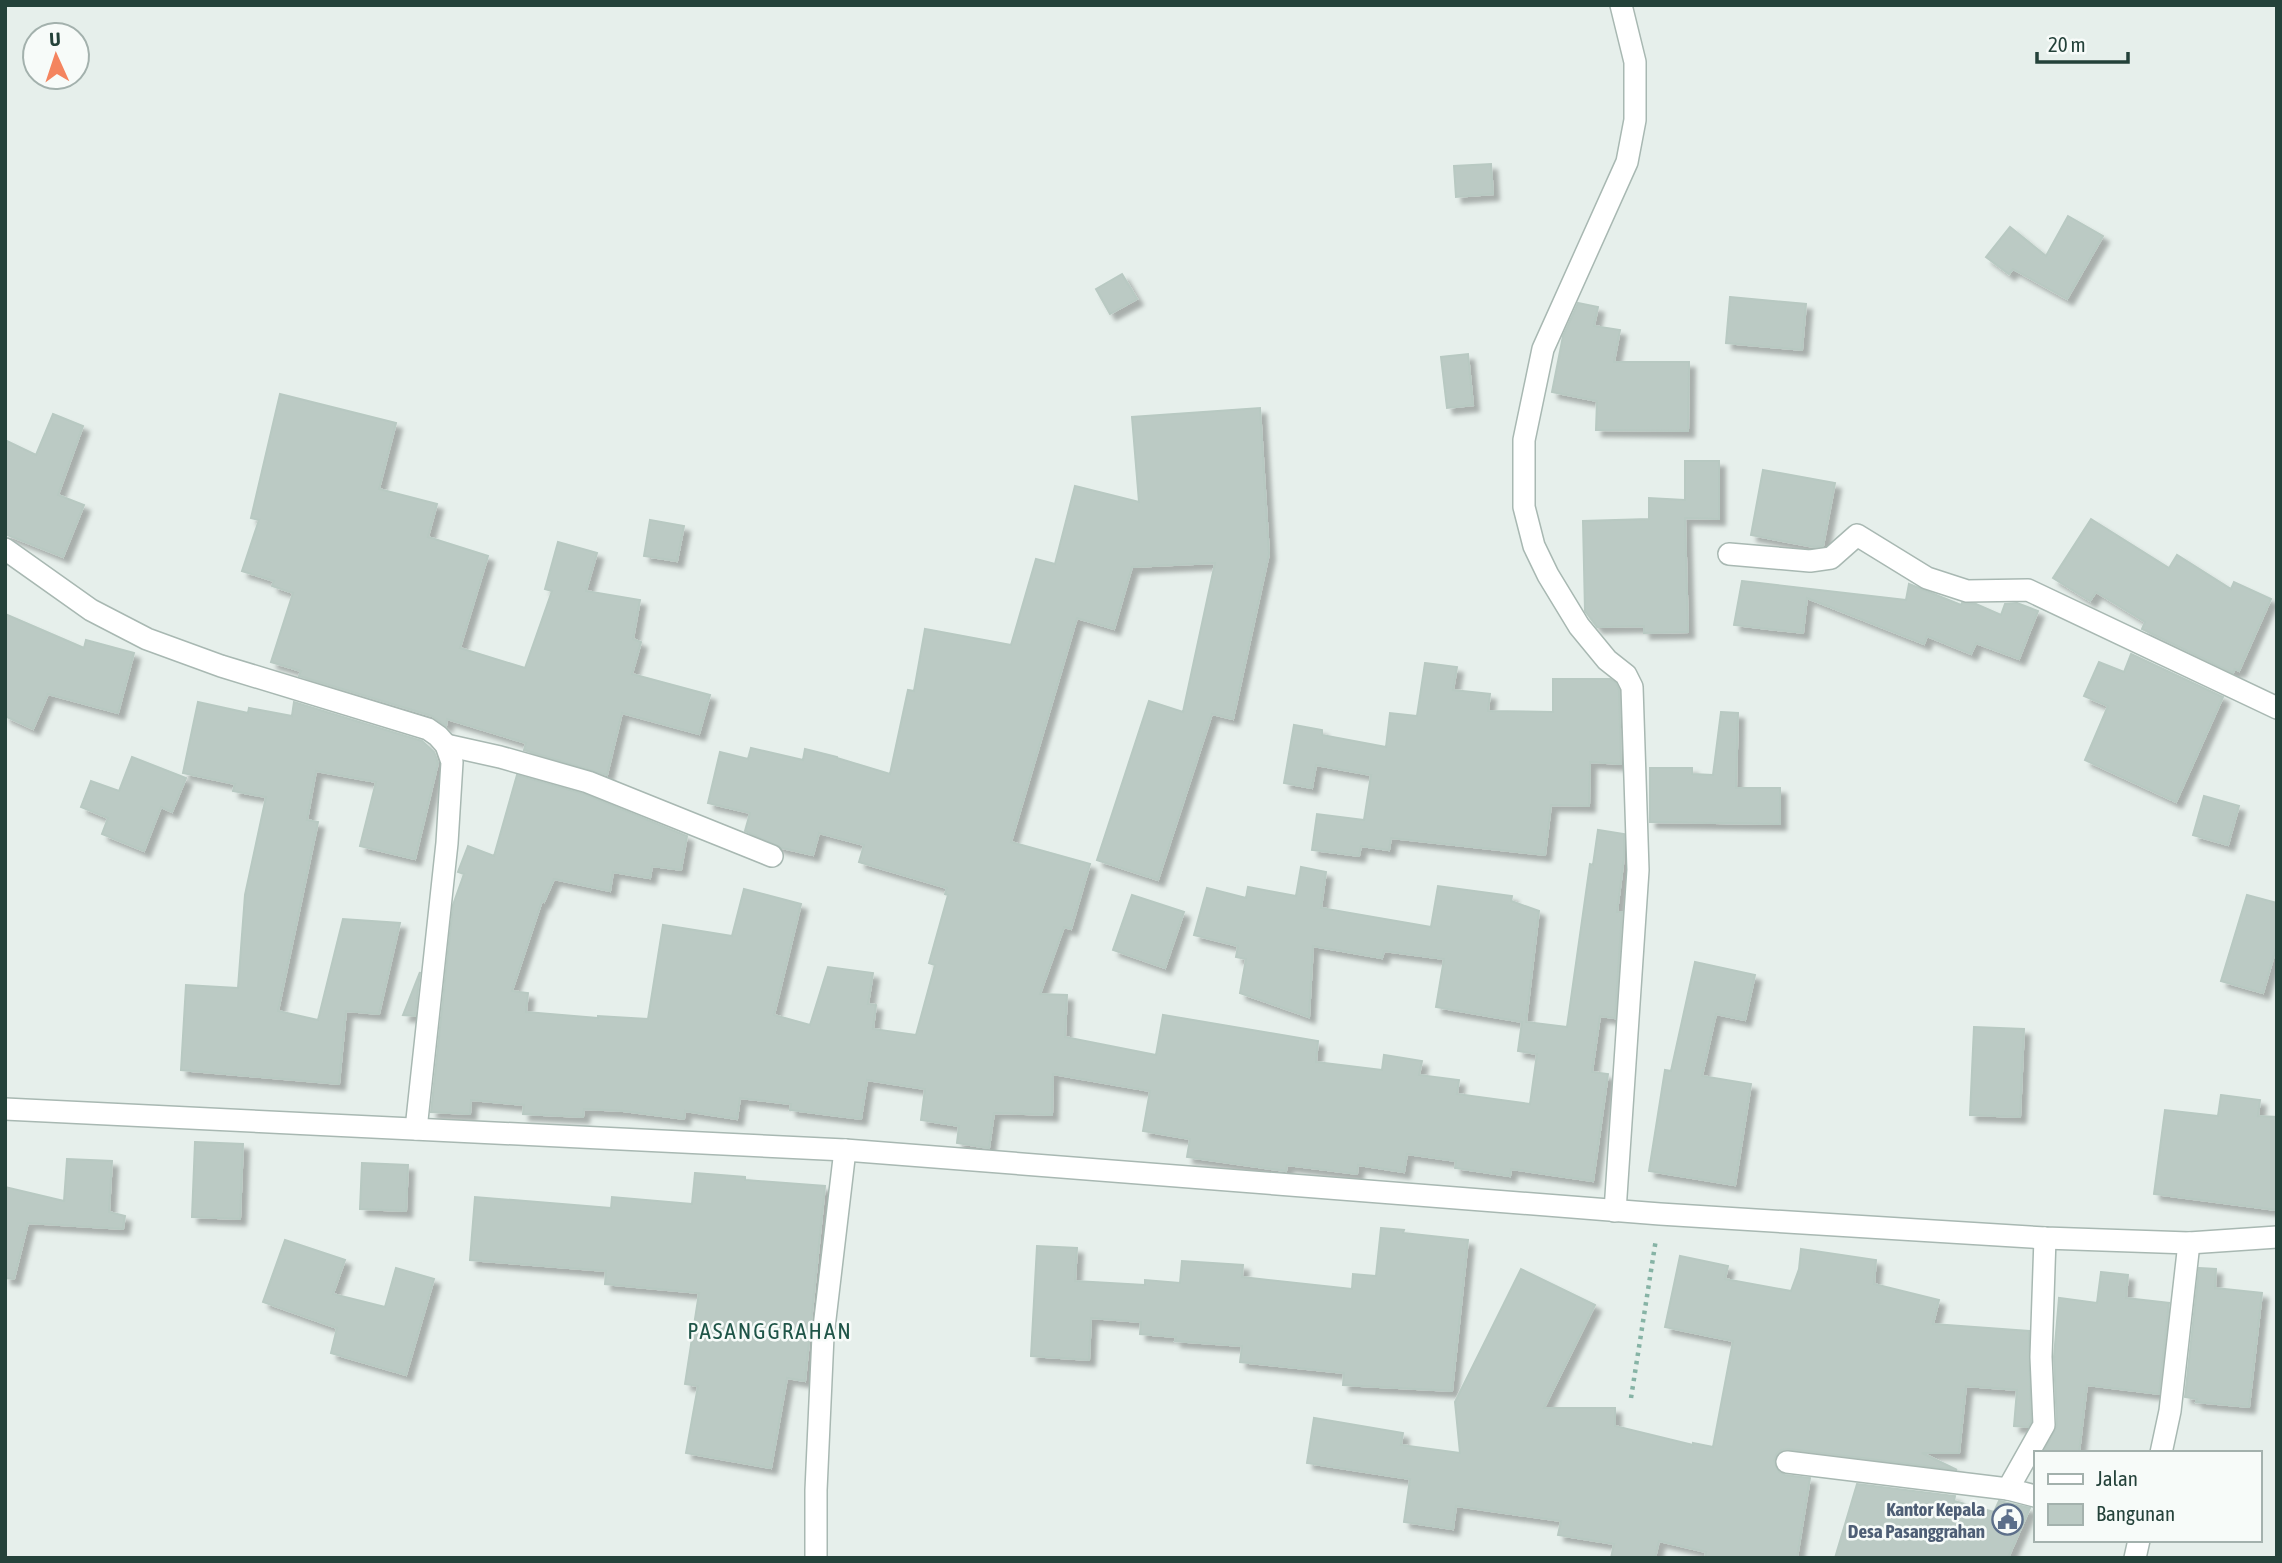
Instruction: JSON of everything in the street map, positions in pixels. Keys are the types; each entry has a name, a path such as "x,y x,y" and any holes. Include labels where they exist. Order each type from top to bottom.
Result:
{"street":[{"path":"1615,1210 1638,870 1632,687 1626,676 1607,660 1579,626 1534,546 1524,507 1524,440 1543,349 1627,162 1635,120 1634,62 1621,5"},
{"path":"1729,554 1810,561 1831,558 1857,535 1927,578 1967,591 2028,590 2277,708"},
{"path":"5,550 91,610 146,639 221,666 428,729 446,745 452,762 447,843 416,1129"},
{"path":"446,745 588,782 772,856"},
{"path":"5,1109 845,1150 1660,1214 2045,1238 2189,1243 2277,1237"},
{"path":"816,1558 816,1490 823,1335 845,1150"},
{"path":"2008,1489 2044,1425 2040,1357 2045,1238"},
{"path":"2161,1451 2170,1410 2189,1243"},
{"path":"1787,1462 2008,1489 2034,1496"}],"path":[{"path":"1631,1398 1660,1214"}],"building":[{"path":"1491,164 1493,194 1456,197 1454,166"},
{"path":"2068,216 2103,236 2067,299 2013,269 2009,274 1986,257 2010,227 2046,256"},
{"path":"1122,274 1137,299 1110,314 1096,289"},
{"path":"1730,297 1806,304 1802,350 1726,343"},
{"path":"1578,303 1598,307 1594,326 1620,330 1614,362 1689,362 1688,431 1596,430 1597,401 1552,392 1563,336"},
{"path":"1468,354 1473,405 1447,408 1441,357"},
{"path":"280,394 396,423 379,489 437,504 428,537 488,556 460,648 525,668 552,591 545,589 558,542 597,553 586,591 640,600 633,639 641,642 632,674 710,695 699,734 622,713 607,775 524,750 526,743 447,719 446,726 432,716 299,676 301,671 271,662 293,593 272,586 274,581 242,571 259,520 251,518"},
{"path":"1260,408 1269,554 1233,719 1212,714 1158,880 1097,860 1149,701 1183,712 1215,563 1132,567 1114,629 1077,618 1011,842 1090,864 1071,929 1064,927 1040,994 1067,995 1065,1037 1156,1055 1163,1015 1318,1041 1316,1062 1382,1070 1384,1055 1422,1061 1419,1075 1459,1080 1457,1094 1530,1104 1537,1054 1518,1051 1522,1022 1436,1007 1444,959 1384,951 1382,958 1313,946 1309,1017 1240,993 1246,959 1236,957 1238,946 1194,935 1207,888 1246,898 1248,887 1296,896 1301,867 1326,872 1321,908 1431,927 1438,886 1512,896 1511,901 1539,911 1526,1022 1567,1027 1590,864 1593,865 1598,830 1624,834 1617,912 1622,912 1615,1018 1600,1016 1592,1072 1608,1074 1593,1181 1511,1169 1510,1176 1455,1168 1456,1161 1407,1154 1404,1172 1358,1165 1357,1174 1287,1165 1286,1171 1187,1157 1190,1139 1143,1131 1150,1091 1053,1074 1052,1115 994,1113 989,1148 957,1143 959,1126 921,1120 925,1089 867,1080 861,1119 790,1110 791,1104 740,1098 737,1119 685,1111 684,1119 584,1109 583,1117 523,1114 524,1105 471,1100 470,1114 431,1112 453,905 464,874 458,872 468,846 494,856 517,775 584,794 687,836 681,870 652,866 650,878 613,872 610,891 554,879 544,902 542,901 512,991 528,993 526,1012 648,1019 663,925 732,936 744,889 801,904 774,1015 810,1025 828,967 873,973 868,1004 876,1005 873,1029 916,1035 935,965 929,963 948,895 945,894 947,888 859,862 864,845 819,833 813,855 782,848 745,831 750,813 708,803 720,752 748,759 751,748 803,760 805,749 890,774 908,690 914,691 925,629 1011,645 1036,559 1055,564 1075,486 1139,502 1132,417"},
{"path":"53,414 83,426 58,495 84,505 63,557 5,534 5,440 36,455"},
{"path":"1685,461 1719,461 1719,519 1685,518 1688,632 1644,633 1644,626 1597,627 1585,611 1583,521 1649,519 1649,498 1685,500"},
{"path":"1763,470 1835,483 1823,546 1814,547 1751,535"},
{"path":"2091,519 2169,568 2177,555 2231,589 2234,582 2271,599 2239,671 2235,669 2233,673 2142,629 2145,622 2096,592 2090,601 2053,578"},
{"path":"650,520 684,526 677,561 644,556"},
{"path":"1742,581 1906,600 1909,584 1961,605 1976,604 2001,615 2005,604 2017,603 2038,611 2019,659 1976,643 1971,654 1927,636 1924,644 1807,598 1803,633 1734,625"},
{"path":"5,614 84,648 86,640 134,653 118,713 48,694 33,729 5,716"},
{"path":"2131,654 2223,697 2176,802 2085,760 2108,706 2084,696 2099,662 2124,672"},
{"path":"1425,663 1457,667 1453,690 1490,694 1488,711 1553,712 1553,679 1610,679 1616,683 1619,690 1621,764 1590,762 1589,806 1551,805 1545,855 1391,838 1389,850 1361,846 1359,856 1312,850 1317,814 1364,820 1371,775 1316,765 1312,788 1284,783 1294,725 1322,730 1322,735 1386,747 1390,713 1417,716"},
{"path":"198,702 248,713 249,708 292,716 294,702 422,741 434,752 438,763 415,859 360,846 376,782 316,771 307,820 318,822 278,1011 318,1020 343,919 400,923 379,1014 346,1011 339,1084 181,1070 186,985 238,988 245,895 266,797 233,791 235,784 183,773"},
{"path":"1721,712 1738,713 1736,788 1780,788 1780,824 1650,822 1650,768 1692,768 1692,774 1713,775"},
{"path":"132,757 186,778 172,812 161,807 144,851 102,834 108,818 81,807 91,781 119,791"},
{"path":"2204,796 2239,806 2228,845 2193,835"},
{"path":"1132,895 1184,912 1165,968 1113,950"},
{"path":"2247,895 2277,903 2277,945 2263,993 2221,981"},
{"path":"1695,962 1755,975 1745,1020 1716,1014 1702,1076 1751,1084 1735,1185 1649,1171 1665,1070 1671,1071"},
{"path":"420,972 415,1016 403,1015"},
{"path":"1974,1027 2024,1029 2020,1117 1970,1115"},
{"path":"2221,1095 2260,1100 2258,1116 2277,1117 2277,1210 2154,1194 2165,1110 2218,1116"},
{"path":"195,1142 243,1144 240,1219 192,1217"},
{"path":"67,1159 112,1161 109,1212 125,1216 123,1229 28,1223 14,1279 5,1278 5,1187 64,1201"},
{"path":"362,1163 408,1165 406,1211 360,1209"},
{"path":"695,1173 825,1186 805,1381 787,1378 771,1468 686,1453 698,1386 685,1384 699,1293 605,1284 606,1271 470,1260 475,1197 611,1208 612,1197 692,1204"},
{"path":"1381,1228 1468,1240 1452,1391 1343,1385 1344,1373 1240,1362 1242,1346 1175,1341 1176,1337 1140,1334 1141,1322 1091,1318 1089,1360 1031,1356 1037,1246 1077,1248 1075,1281 1145,1285 1145,1280 1180,1283 1182,1261 1243,1265 1242,1277 1352,1289 1353,1274 1376,1276"},
{"path":"285,1240 345,1260 333,1294 385,1307 396,1268 434,1279 406,1375 331,1353 337,1328 263,1302"},
{"path":"1801,1249 1876,1260 1874,1284 1939,1300 1933,1324 2029,1331 2031,1422 2028,1427 2014,1426 2017,1390 1966,1386 1959,1453 1922,1453 1957,1470 1781,1450 1774,1461 1779,1472 1810,1478 1797,1558 1705,1558 1706,1552 1659,1541 1655,1558 1611,1558 1614,1544 1558,1535 1561,1521 1456,1506 1453,1529 1404,1522 1410,1479 1307,1463 1314,1418 1403,1433 1401,1445 1460,1453 1455,1402 1521,1269 1595,1305 1544,1408 1615,1408 1615,1426 1693,1445 1713,1447 1733,1341 1665,1327 1680,1256 1728,1266 1725,1279 1791,1291 1799,1269"},
{"path":"2199,1268 2216,1269 2215,1288 2262,1293 2249,1407 2196,1402 2197,1399 2185,1397"},
{"path":"2101,1272 2128,1275 2126,1298 2169,1303 2159,1394 2087,1385 2079,1451 2044,1451 2057,1425 2054,1357 2059,1298 2097,1303"},
{"path":"1857,1484 1955,1496 1954,1501 1994,1512 1999,1501 2030,1508 2008,1558 1835,1558"}],"place":[{"name":"Kantor Kepala Desa Pasanggrahan","path":"2008,1520"}],"district":[{"name":"PASANGGRAHAN","path":"770,1331"}]}
